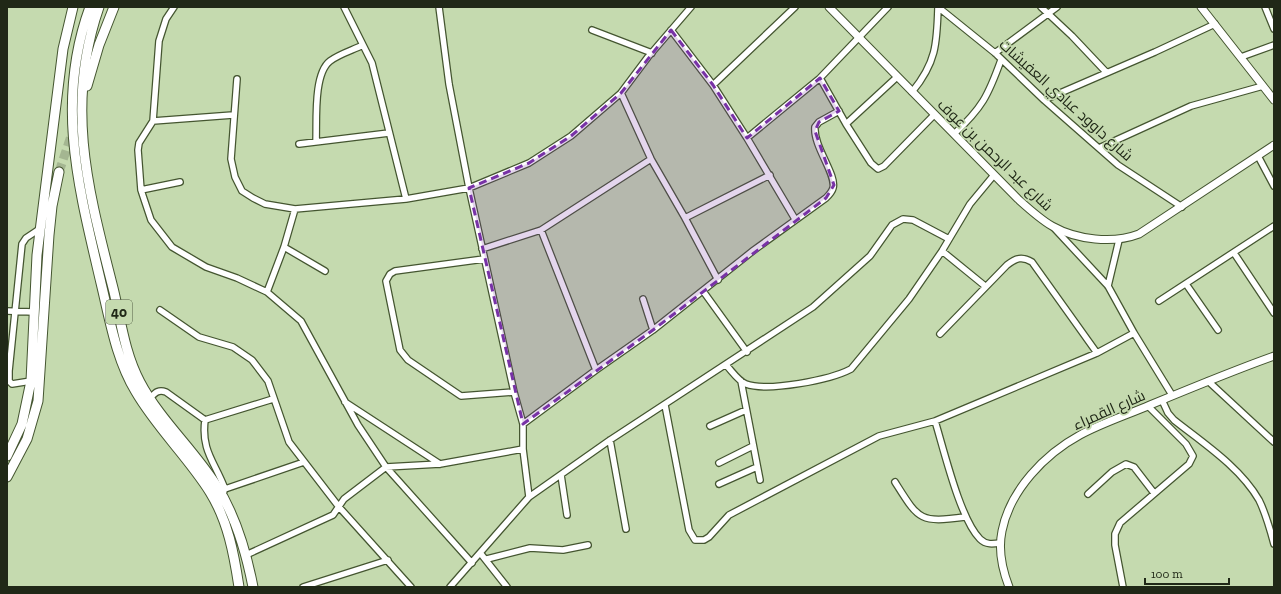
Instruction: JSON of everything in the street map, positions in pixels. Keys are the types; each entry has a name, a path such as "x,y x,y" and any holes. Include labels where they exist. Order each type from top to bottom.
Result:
{"main road":[{"path":"7,456 22,424 31,382 37,256 63,50 73,7"},
{"name":"40","path":"90,7 82,32 74,73 72,135 82,201 117,348 126,374 147,410 204,484 216,505 231,541 239,587"},
{"name":"40","path":"99,7 88,47 81,92 82,135 86,169 93,205 126,346 139,380 150,398 224,492 236,522 246,555 253,587"},
{"path":"87,86 99,45 114,7"},
{"path":"7,476 27,440 38,401 50,227 59,172"}],"street":[{"path":"174,7 166,20 159,41 153,121 139,143 138,150 140,190 151,220 172,247 206,267 267,292 301,321 344,401 386,467 472,563"},
{"path":"344,7 372,63 379,86 406,199"},
{"path":"439,7 449,84 469,188 514,392 523,424 523,449 529,497"},
{"path":"237,79 233,114 231,159 235,177 242,191 265,204 295,209 406,199 469,188 529,163 546,153 571,136 620,93 691,7"},
{"path":"713,85 795,7"},
{"name":"شارع عبد الرحمن بن عوف","path":"829,7 1026,207 1052,226 1082,236 1119,240 1139,234 1274,145"},
{"path":"747,138 820,78 888,7"},
{"path":"912,92 930,68 937,30 938,7"},
{"name":"شارع داوود عبادي العفيشات","path":"938,7 995,53 1044,100 1118,165 1182,207"},
{"path":"1041,7 1072,36 1106,72"},
{"path":"995,53 1057,7"},
{"path":"1201,7 1274,100"},
{"path":"1265,7 1274,29"},
{"path":"1044,100 1215,24"},
{"path":"592,30 652,53"},
{"path":"671,30 713,85 796,219"},
{"path":"316,142 320,79 324,69 330,61 363,45"},
{"path":"1241,57 1274,45"},
{"path":"954,134 970,119 983,103 1001,60"},
{"path":"846,124 897,77"},
{"path":"820,78 846,124 871,163 878,169 884,166 934,115"},
{"path":"1099,148 1191,106 1263,86"},
{"path":"620,93 651,159 718,280"},
{"path":"523,424 653,330 796,219 826,198 833,189 834,182 817,143 814,131 819,122 839,111"},
{"path":"153,121 233,114"},
{"path":"299,144 389,133"},
{"path":"1258,156 1274,186"},
{"path":"482,249 541,230 651,159"},
{"path":"685,218 770,175"},
{"path":"726,365 746,384 762,386 801,384 839,376 851,370 909,299 942,251 970,204 994,175"},
{"path":"140,190 180,182"},
{"path":"267,292 284,248 295,209"},
{"path":"450,587 481,554 529,497 610,440 795,320 829,294 870,256 892,225 898,221 913,220 949,239"},
{"path":"1052,226 1108,286 1134,333 1172,395"},
{"path":"1159,301 1274,226"},
{"path":"31,382 12,384 8,381 9,345 22,244 26,238 41,228"},
{"path":"541,230 596,370"},
{"path":"1108,286 1119,240"},
{"path":"284,248 325,271"},
{"path":"942,251 985,286"},
{"path":"1234,253 1274,313"},
{"path":"940,334 985,286 1014,260 1026,258 1032,262 1097,353"},
{"path":"484,259 390,274 386,281 400,350 408,360 460,396 514,392"},
{"path":"1186,284 1218,330"},
{"path":"703,291 747,352"},
{"path":"643,299 653,330"},
{"path":"160,310 199,337 233,347 252,360 268,381 289,442 339,507 411,587"},
{"path":"7,311 34,312"},
{"path":"665,405 688,530 691,536 698,541 710,537 729,515 879,436 935,421 1097,353 1134,333"},
{"name":"شارع القمراء","path":"1009,587 1002,563 1000,543 1002,530 1010,506 1024,483 1043,462 1080,435 1172,395 1273,358"},
{"path":"741,380 760,480"},
{"path":"1208,381 1274,442"},
{"path":"150,398 157,391 166,392 205,420"},
{"path":"205,420 273,399"},
{"path":"1162,400 1168,413 1174,420 1233,468 1252,488 1265,513 1274,544"},
{"path":"344,401 440,464"},
{"path":"1123,587 1115,545 1115,534 1120,523 1189,464 1193,456 1186,444 1148,406"},
{"path":"710,426 746,410"},
{"path":"205,420 203,435 224,492 304,462"},
{"path":"935,421 965,517 980,539 991,544 1000,543"},
{"path":"610,440 626,529"},
{"path":"719,463 753,446"},
{"path":"246,555 321,522 333,515 344,499 386,467 440,464 523,449"},
{"path":"1088,494 1112,472 1126,464 1134,467 1154,493"},
{"path":"719,484 757,467"},
{"path":"561,475 567,515"},
{"path":"895,482 914,511 924,518 937,520 965,517"},
{"path":"487,559 530,548 563,550 588,545"},
{"path":"481,554 487,559 507,587"},
{"path":"303,587 388,560"}],"highlighted area":[{"path":"671,30 713,85 747,138 820,78 839,111 819,122 815,131 834,185 826,198 653,330 523,424 469,188 529,163 571,136 621,93"}],"tunnel":[{"path":"59,172 73,130"}]}
